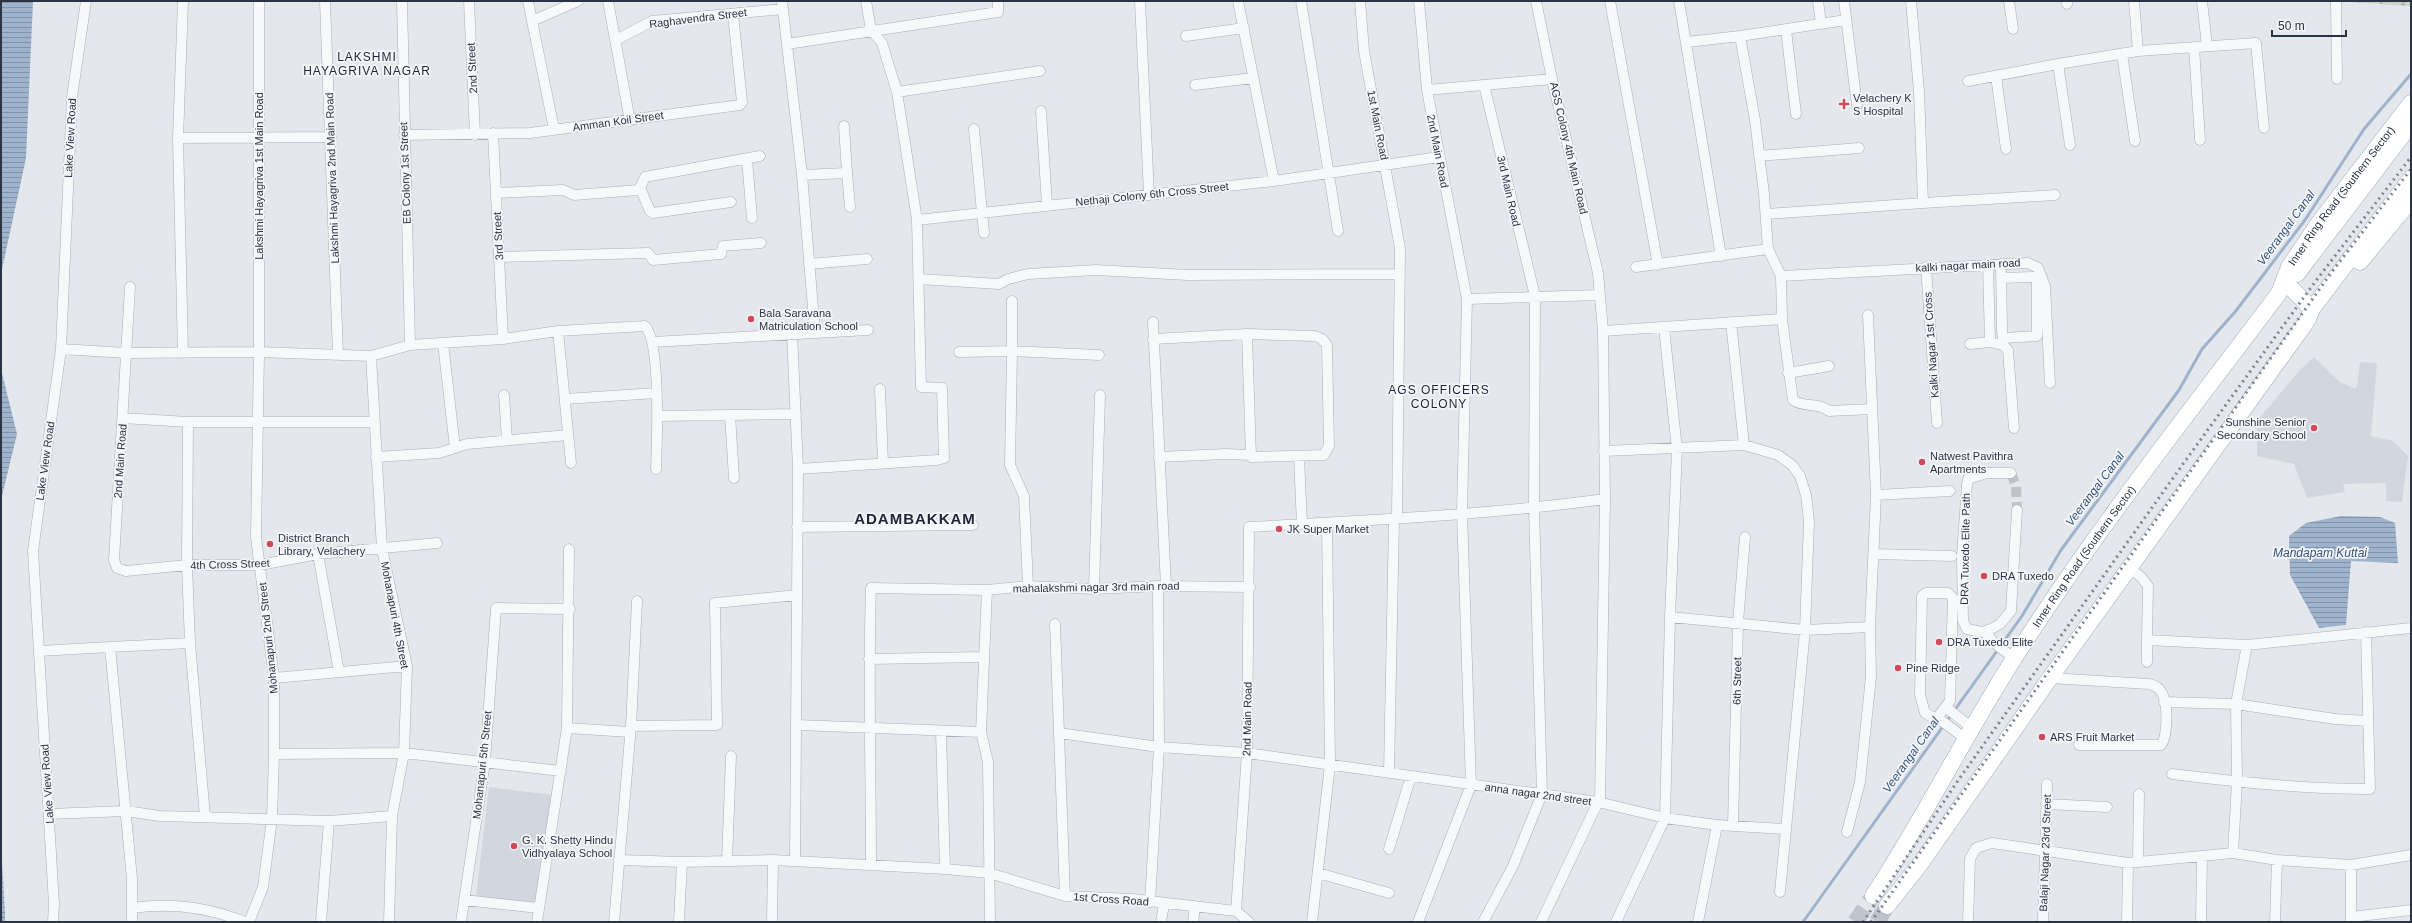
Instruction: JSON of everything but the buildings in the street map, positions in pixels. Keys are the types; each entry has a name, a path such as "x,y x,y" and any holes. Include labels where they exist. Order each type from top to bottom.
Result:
{"main road":[{"name":"Inner Ring Road (Southern Sector)","path":"2284,290 2289,267 2318,224 2411,103"},
{"name":"Inner Ring Road (Southern Sector)","path":"1873,896 1902,851 1970,735 2012,652 2128,493 2411,124"},
{"path":"1887,906 1921,863 2050,678 2310,315 2411,178"},
{"path":"2310,315 2319,313 2411,200"},
{"path":"2284,290 2310,315"},
{"path":"1902,851 1921,863"}],"street":[{"name":"Lake View Road","path":"53,922 54,904 33,551 61,349 72,97 86,1"},
{"path":"183,1 178,138 183,353"},
{"name":"Lakshmi Hayagriva 1st Main Road","path":"259,1 259,352"},
{"name":"Lakshmi Hayagriva 2nd Main Road","path":"325,1 338,355"},
{"name":"EB Colony 1st Street","path":"402,1 410,345"},
{"name":"2nd Street","path":"469,1 475,135"},
{"path":"528,1 554,129"},
{"path":"532,21 578,1"},
{"path":"608,1 630,120"},
{"path":"798,469 937,460 944,458 942,388 921,387 917,220 897,92 882,43 872,30 866,1"},
{"path":"787,44 998,12 998,1"},
{"path":"1140,1 1149,195"},
{"path":"1238,1 1274,181"},
{"path":"1301,1 1338,231"},
{"name":"1st Main Road","path":"1360,1 1364,51 1386,164 1400,248 1389,773"},
{"name":"2nd Main Road","path":"1419,1 1427,90 1467,299 1462,512 1471,785"},
{"name":"AGS Colony 4th Main Road","path":"1536,1 1552,79 1598,273 1603,330 1605,499 1599,803"},
{"path":"1610,1 1658,265"},
{"path":"1679,1 1687,42 1721,256"},
{"path":"1818,1 1821,23"},
{"path":"1844,1 1857,105"},
{"path":"1911,1 1919,91 1923,203"},
{"path":"2009,1 2013,29"},
{"path":"2134,1 2138,51"},
{"path":"2202,1 2207,46"},
{"path":"2336,1 2337,79"},
{"path":"783,5 802,175 815,332"},
{"name":"Raghavendra Street","path":"616,40 652,21 733,14 783,5"},
{"name":"Amman Koil Street","path":"404,135 530,133 742,104 733,14"},
{"path":"1687,42 1786,30 1846,20"},
{"path":"1186,36 1244,28"},
{"path":"1786,30 1796,114"},
{"path":"1740,36 1759,156 1766,214 1768,249 1781,276 1782,319 1788,373 1793,400 1800,405 1823,406 1829,411 1872,409"},
{"path":"1968,81 2138,51 2256,43 2264,128"},
{"path":"2194,47 2200,140"},
{"path":"2122,54 2135,141"},
{"path":"2058,64 2070,145"},
{"path":"897,92 1040,71"},
{"path":"1996,76 2006,149"},
{"path":"1195,85 1253,78"},
{"path":"1427,90 1552,79"},
{"name":"3rd Main Road","path":"1484,85 1535,296 1534,508 1542,794"},
{"path":"1041,111 1047,205"},
{"path":"844,126 850,207"},
{"path":"974,129 984,233"},
{"name":"3rd Street","path":"493,133 503,339"},
{"path":"178,138 331,137"},
{"path":"1759,156 1860,148"},
{"path":"732,202 653,213 650,210 641,190 645,177 747,160 760,156"},
{"name":"Nethaji Colony 6th Cross Street","path":"917,220 1274,181 1439,157"},
{"path":"747,160 752,218"},
{"path":"802,175 847,173"},
{"path":"496,193 563,190 574,195 641,190"},
{"path":"1766,214 2055,195"},
{"path":"499,257 648,253 653,260 721,254 723,246 761,243"},
{"path":"1636,267 1768,249"},
{"path":"809,264 867,259"},
{"path":"1988,264 1990,342"},
{"name":"kalki nagar main road","path":"1781,276 1988,264 2030,264 2038,268 2045,286 2042,309 2050,383"},
{"path":"2001,264 2001,278 2003,338 2037,336 2042,309 2037,278 2001,278"},
{"path":"2030,264 2031,277"},
{"name":"Kalki Nagar 1st Cross","path":"1926,267 1937,423"},
{"path":"919,279 999,284 1008,279 1028,274 1096,270 1188,275 1400,274"},
{"name":"2nd Main Road","path":"117,568 114,560 130,287"},
{"path":"1467,299 1535,296 1600,296"},
{"path":"1012,302 1010,465 1024,496 1028,586"},
{"path":"1847,832 1860,782 1871,677 1870,627 1876,495 1868,315"},
{"path":"1603,330 1664,328 1782,319"},
{"path":"1150,902 1159,747 1162,586 1159,457 1153,322"},
{"path":"1731,322 1744,445"},
{"path":"61,349 126,353 259,352 371,356 410,345 503,339 558,331 645,326 652,342 658,416 656,469"},
{"path":"1616,922 1665,818 1670,618 1677,449 1664,328"},
{"path":"652,342 792,333 868,330"},
{"path":"558,331 571,463"},
{"path":"792,333 798,469 795,861"},
{"path":"1153,339 1247,334 1316,336 1322,339 1327,345 1329,446 1324,455 1298,457 1225,454 1159,457"},
{"path":"1247,334 1251,455"},
{"path":"1970,344 1990,342 2003,345 2008,350 2014,428"},
{"path":"443,343 455,448"},
{"path":"959,352 1012,351 1099,355"},
{"name":"Mohanapuri 2nd Street","path":"249,922 263,887 272,819 274,754 274,678 256,537 259,352"},
{"name":"Mohanapuri 4th Street","path":"371,356 382,549 407,666 404,753 392,816 389,922"},
{"path":"1788,373 1829,366"},
{"path":"880,389 883,463"},
{"path":"565,399 656,393"},
{"path":"504,395 507,440"},
{"path":"1094,589 1100,395"},
{"path":"658,416 796,414"},
{"path":"730,415 734,478"},
{"path":"123,418 188,422 374,422"},
{"path":"188,422 187,565 190,642 205,816"},
{"path":"376,457 439,453 467,444 568,434"},
{"path":"1604,451 1744,445 1778,455 1792,465 1802,483 1806,495 1808,521 1805,630 1780,892"},
{"path":"1298,457 1302,524 1395,519 1462,512 1534,508 1605,499"},
{"name":"DRA Tuxedo Elite Path","path":"1986,631 1967,629 1963,621 1962,556 1966,484 1968,479 1974,475 2011,473"},
{"path":"1876,495 1950,491"},
{"path":"2012,652 1986,631 2000,624 2011,611 2017,510"},
{"path":"1312,922 1330,765 1327,523"},
{"name":"2nd Main Road","path":"1236,911 1247,753 1250,527 1302,524"},
{"path":"797,527 973,526"},
{"name":"6th Street","path":"1733,826 1738,622 1745,538"},
{"name":"4th Cross Street","path":"117,568 126,571 187,565 260,565 318,554 437,543"},
{"path":"537,922 567,728 570,609 569,549"},
{"path":"318,554 339,672"},
{"path":"1874,554 1952,556"},
{"path":"2130,568 2141,577 2148,586 2147,662"},
{"name":"mahalakshmi nagar 3rd main road","path":"868,659 871,588 987,590 1028,586 1094,589 1162,586 1250,586"},
{"path":"987,590 982,657 981,732 988,762 990,922"},
{"path":"1926,593 1948,594 1953,598 1950,701 1952,712 1970,735 1925,713 1920,695 1922,596 1926,593"},
{"path":"567,728 631,729 717,725 715,603 797,595"},
{"path":"614,922 631,729 637,601"},
{"name":"Mohanapuri 5th Street","path":"461,922 485,762 496,608 570,609"},
{"path":"1670,618 1738,622 1805,630 1870,627"},
{"path":"1055,624 1065,896"},
{"path":"2147,640 2247,645 2411,628"},
{"path":"2172,774 2237,782 2326,790 2370,790 2367,721 2366,632"},
{"path":"39,651 190,642"},
{"path":"2233,853 2237,782 2236,704 2247,645"},
{"path":"110,647 126,811 132,922"},
{"path":"870,865 872,727 868,659 982,657"},
{"path":"274,678 407,666"},
{"path":"2050,678 2149,684 2159,688 2162,693 2166,729 2165,740 2161,745 2079,745"},
{"path":"2164,702 2236,704 2335,719 2367,721"},
{"path":"1943,722 1952,712"},
{"path":"797,725 872,727 941,732 981,732"},
{"path":"941,732 945,869"},
{"name":"anna nagar 2nd street","path":"1059,733 1159,747 1247,753 1542,794 1599,803 1665,818 1717,825 1786,829"},
{"path":"274,754 404,753 561,771"},
{"path":"727,861 731,756"},
{"path":"1389,849 1411,776"},
{"name":"Balaji Nagar 23rd Street","path":"2043,922 2047,784"},
{"path":"1418,922 1471,785"},
{"path":"1483,922 1514,866 1542,794"},
{"path":"2127,922 2139,794"},
{"path":"1541,922 1599,803"},
{"path":"2046,804 2107,807"},
{"path":"49,814 126,811 160,816 205,816 329,821 392,816"},
{"path":"321,922 329,821"},
{"path":"1698,922 1717,825"},
{"path":"1968,922 1970,859 1976,848 1992,842 2133,863 2233,853 2277,860 2351,865 2411,855"},
{"path":"2201,922 2202,856"},
{"name":"1st Cross Road","path":"619,860 682,862 773,860 945,869 989,873 1065,896 1150,902 1236,911"},
{"path":"772,922 773,860"},
{"path":"2275,922 2277,860"},
{"path":"679,922 682,862"},
{"path":"2351,865 2351,919 2411,910"},
{"path":"1318,873 1389,893"},
{"path":"464,900 539,908"},
{"path":"132,908 159,904 187,906 222,913 245,922"},
{"path":"1161,922 1164,904"},
{"path":"1193,922 1195,906"},
{"path":"1236,911 1249,922"}],"shaded area":[{"name":"Sunshine Senior Secondary School","path":"2314,357 2340,382 2355,389 2357,386 2360,362 2377,363 2371,436 2393,441 2408,456 2402,502 2386,501 2386,483 2343,484 2345,492 2307,498 2294,464 2257,456 2257,421 2300,370"},
{"name":"G. K. Shetty Hindu Vidhyalaya School","path":"489,787 553,795 538,907 476,897"}],"green space":[{"path":"2411,1 2411,6 2348,2"}],"water":[{"path":"1,1 33,1 26,158 1,274"},
{"path":"1,369 17,434 1,500"},
{"name":"Mandapam Kuttai","path":"2341,516 2380,517 2395,523 2398,563 2351,561 2346,625 2319,628 2290,575 2289,536 2306,523"},
{"path":"1,844 5,914 5,922 1,922"}],"waterway":[{"name":"Veerangal Canal","path":"1803,922 2022,616 2061,550 2179,390 2202,349 2235,312 2305,220 2364,129 2411,74"}],"tunnel":[{"path":"2011,473 2016,486 2017,510"},
{"path":"1855,922 1873,896"},
{"path":"1877,922 1887,906"}],"railway":[{"path":"1863,922 1957,782 2183,464 2315,282 2411,157"},
{"path":"1871,922 2331,273 2411,169"}],"place":[{"name":"Velachery K S Hospital","path":"1844,104"},
{"name":"Bala Saravana Matriculation School","path":"751,319"},
{"name":"Sunshine Senior Secondary School","path":"2314,428"},
{"name":"Natwest Pavithra Apartments","path":"1922,462"},
{"name":"JK Super Market","path":"1279,529"},
{"name":"District Branch Library, Velachery","path":"270,544"},
{"name":"DRA Tuxedo","path":"1984,576"},
{"name":"DRA Tuxedo Elite","path":"1939,642"},
{"name":"Pine Ridge","path":"1898,668"},
{"name":"ARS Fruit Market","path":"2042,737"},
{"name":"G. K. Shetty Hindu Vidhyalaya School","path":"514,846"}],"district":[{"name":"LAKSHMI HAYAGRIVA NAGAR","path":"367,64"},
{"name":"AGS OFFICERS COLONY","path":"1439,397"},
{"name":"ADAMBAKKAM","path":"915,518"}]}
